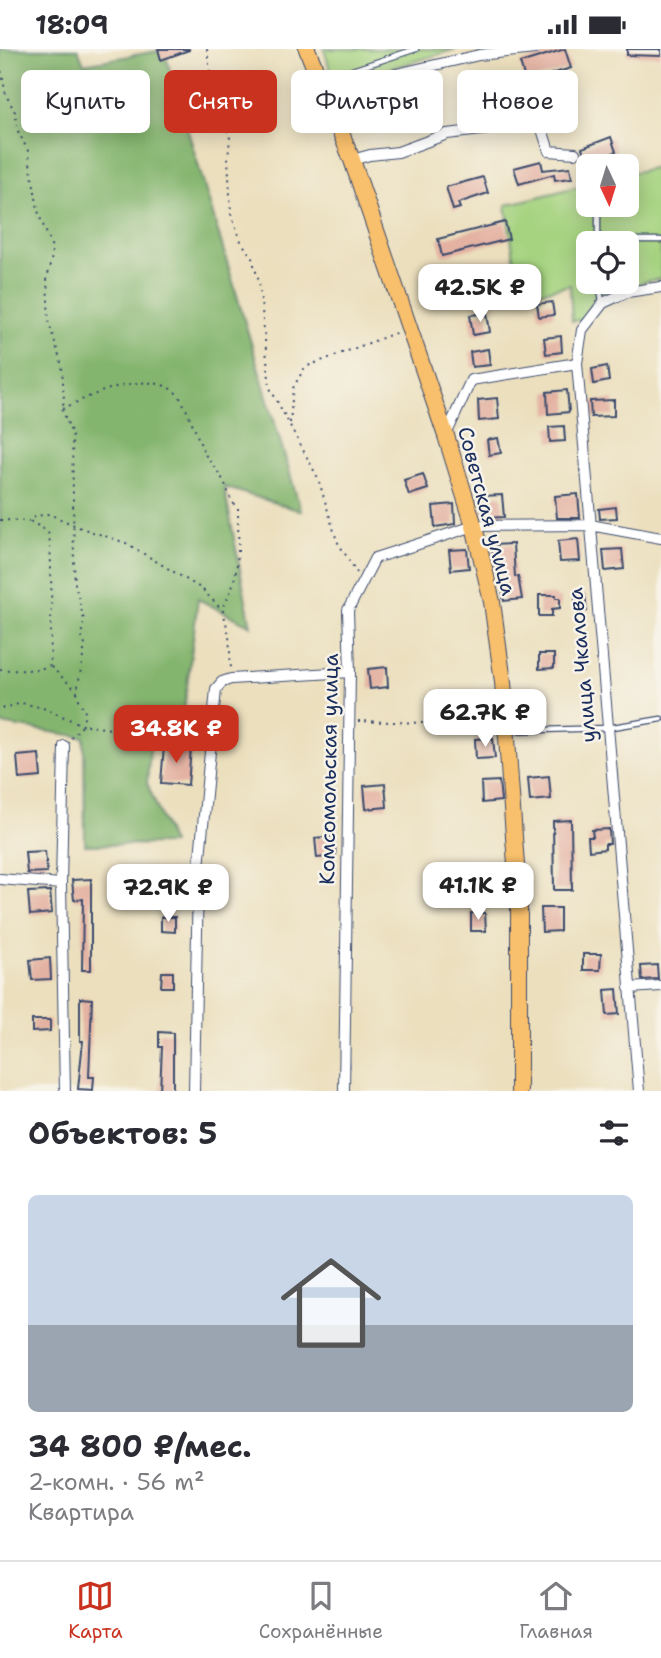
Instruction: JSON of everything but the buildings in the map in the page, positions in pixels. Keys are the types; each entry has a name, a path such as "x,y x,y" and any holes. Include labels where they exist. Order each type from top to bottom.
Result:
{"main road":[{"name":"Советская улица","path":"307,49 314,70"},
{"name":"Советская улица","path":"340,133 352,160 446,436 474,526 492,603 503,682 502,728 509,767 519,907 519,1091"}],"street":[{"path":"414,70 479,55 535,49"},
{"path":"352,160 398,152 447,134 516,126 541,126 549,151 575,153"},
{"path":"603,303 627,292 661,287"},
{"name":"улица Чкалова","path":"603,303 582,330 577,363 639,1091"},
{"path":"446,436 471,380 577,363"},
{"name":"Комсомольская улица","path":"344,1091 350,672 348,610 375,558 474,526 590,525 661,538"},
{"path":"194,1091 198,878 216,689 222,682 231,679 350,672"},
{"path":"64,747 61,884 65,1091"},
{"path":"0,879 61,884"},
{"path":"629,988 661,985"}],"lane":[{"path":"350,70 400,51 416,49"},
{"path":"639,240 661,240"},
{"path":"601,294 603,303"},
{"path":"502,728 607,728 661,719"}],"path":[{"path":"207,49 212,88 230,138 228,158 231,214 252,258 259,282 270,388 318,478 337,541 357,573 360,587"},
{"path":"0,64 6,95 15,112 18,131 28,151 39,215 51,243 52,256 47,279 48,313 62,366 62,410 72,434 75,585 84,620 81,636 85,645 77,692 79,703 85,710 83,725 64,747"},
{"path":"289,426 293,388 305,367 409,328"},
{"path":"62,410 93,394 142,382 165,388 177,395 205,455 222,479 231,502 237,508 237,568 230,595 221,610"},
{"path":"30,521 36,516 49,514 126,543 202,589 221,610 229,635 231,679"},
{"path":"0,520 30,521 47,532 51,539 50,666 77,692"},
{"path":"0,669 19,672 50,666"},
{"path":"0,709 23,703 43,708 83,725 111,729 175,729"},
{"path":"349,721 502,728"}],"green space":[{"path":"0,49 78,49 84,64 164,50 170,70 164,70 164,133 189,133 301,511 224,487 251,626 198,599 184,710 152,728 147,783 172,844 85,845 84,737 0,724"},
{"path":"324,49 456,49 385,70 330,70"},
{"path":"661,166 661,279 639,284 639,231 576,231 576,294 609,294 594,299 587,319 572,321 570,285 520,296 506,205 576,187 576,217 639,217 639,171"}]}
